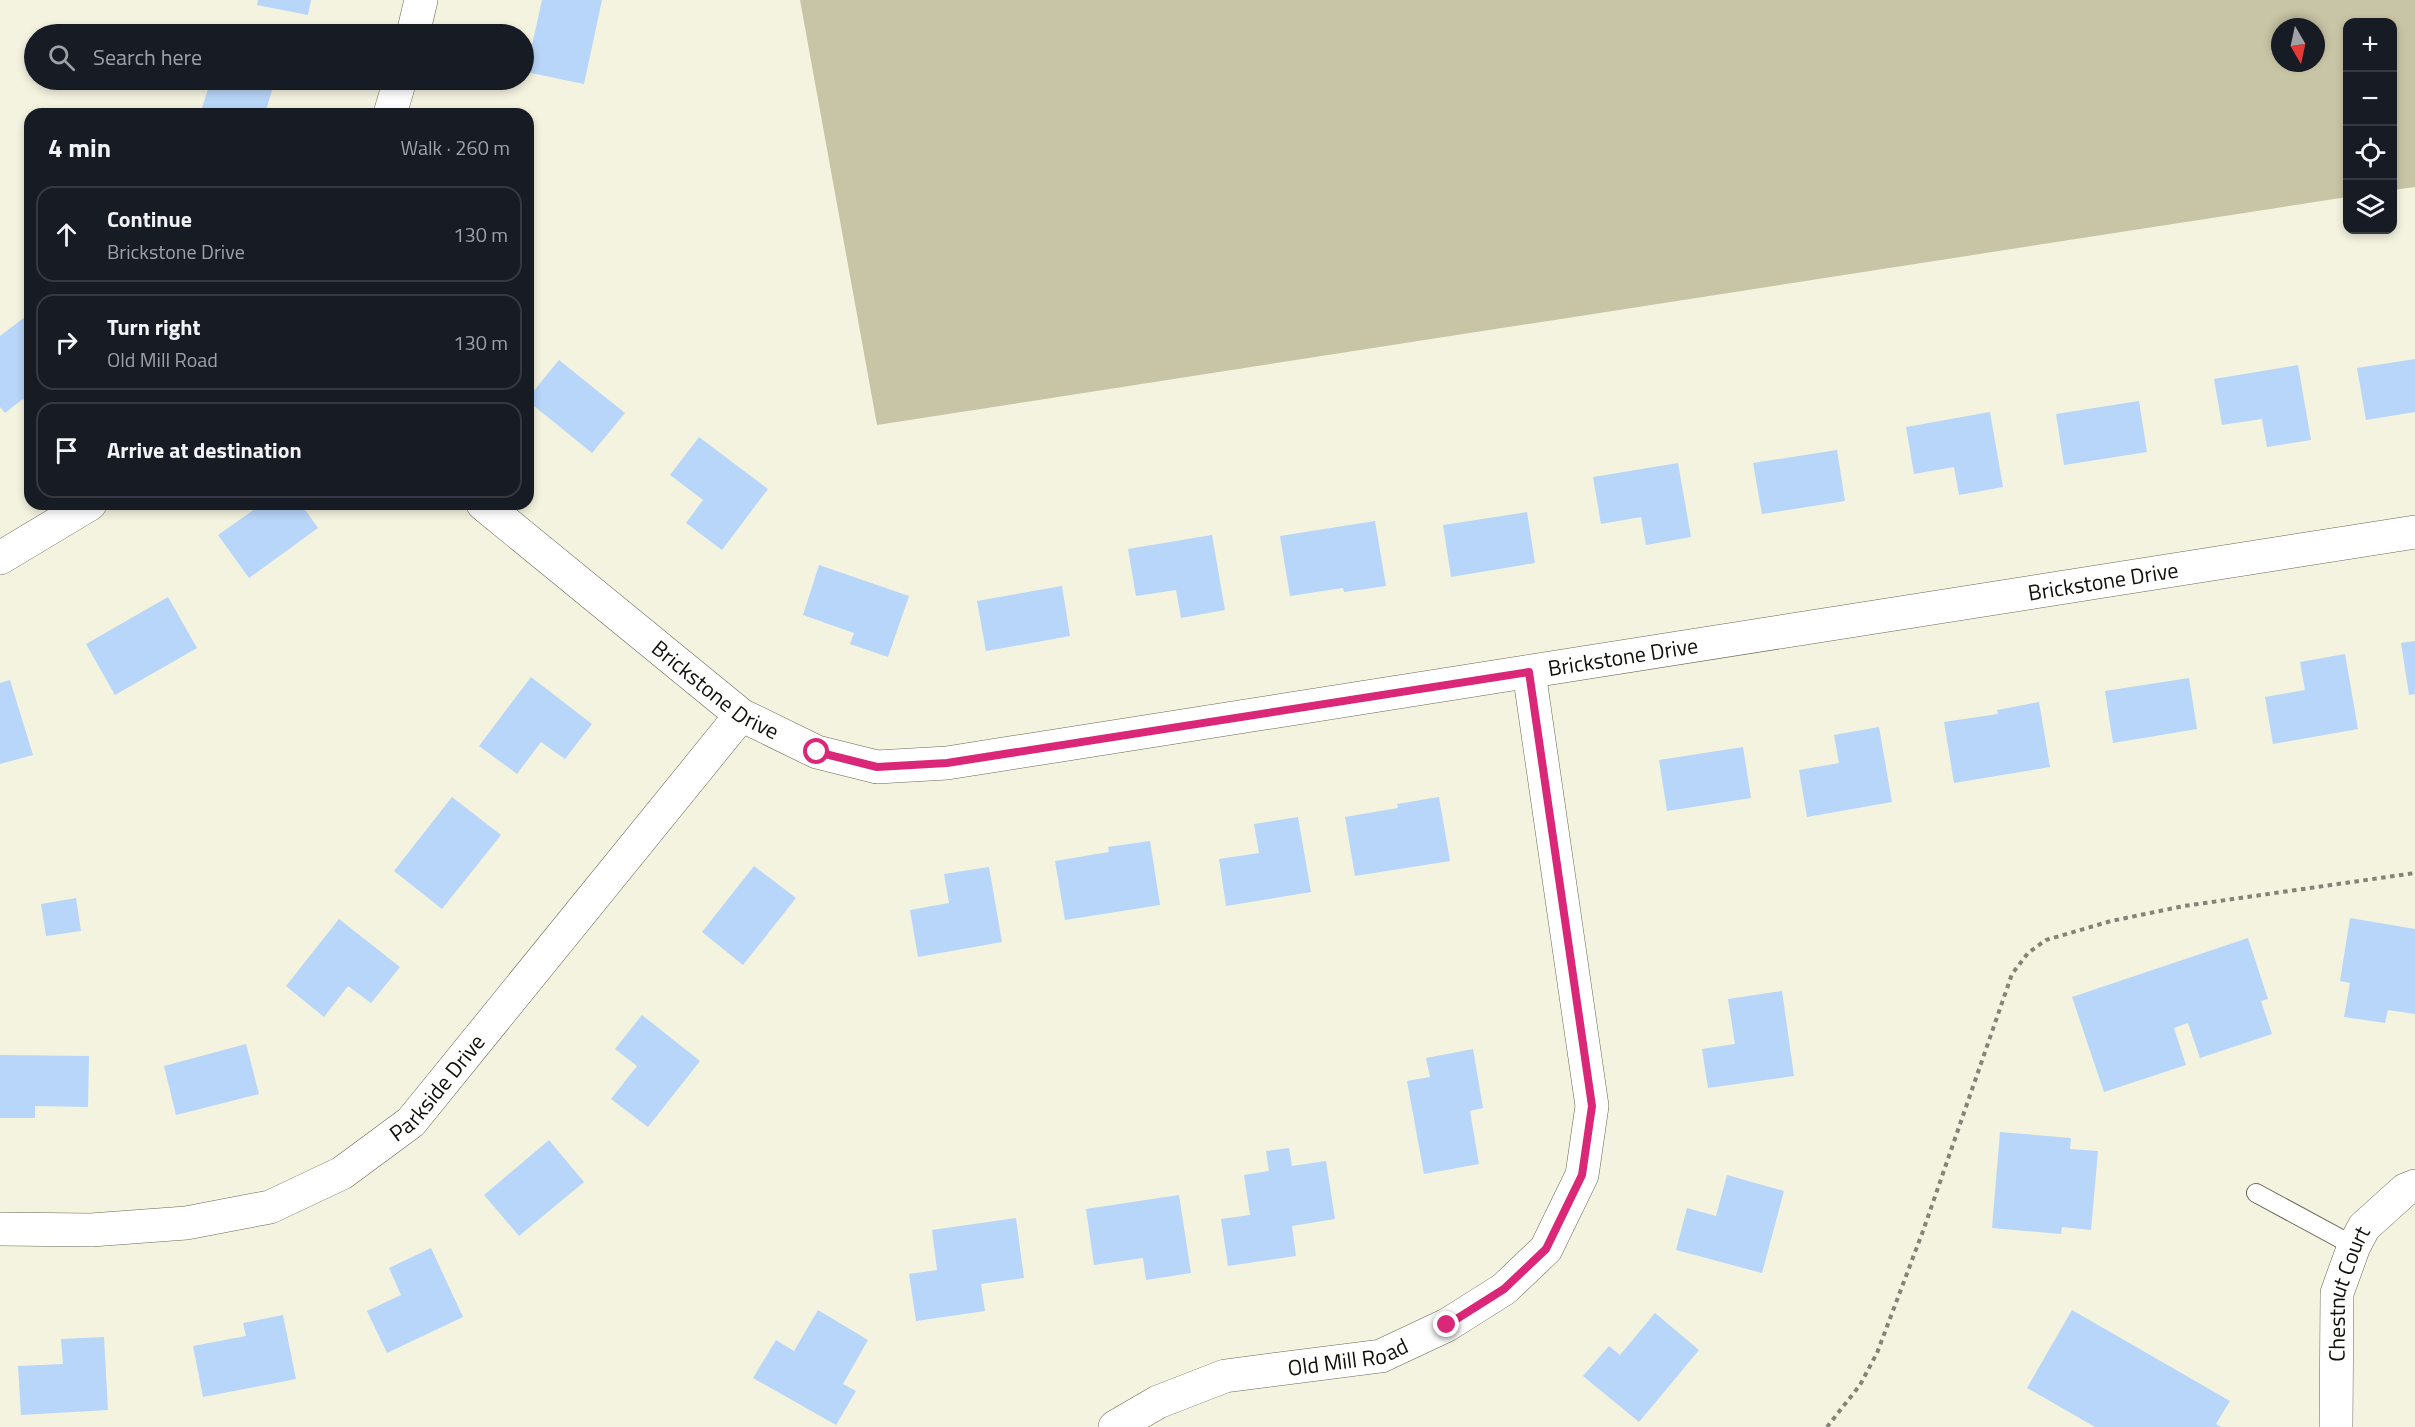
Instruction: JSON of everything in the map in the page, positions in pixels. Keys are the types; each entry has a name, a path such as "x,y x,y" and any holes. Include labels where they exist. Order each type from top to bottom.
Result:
{"street":[{"path":"415,24 421,0"},
{"path":"392,108 397,90"},
{"path":"0,558 80,510"},
{"name":"Brickstone Drive","path":"490,510 741,715 817,752 877,767 947,763 2415,532"},
{"name":"Old Mill Road","path":"1115,1427 1158,1402 1226,1376 1381,1356 1447,1325 1504,1289 1546,1249 1582,1175 1592,1106 1529,672"},
{"name":"Parkside Drive","path":"0,1228 90,1230 186,1222 270,1207 342,1173 411,1122 741,715"},
{"name":"Chestnut Court","path":"2336,1427 2337,1293 2354,1246 2364,1227 2405,1190 2415,1186"}],"lane":[{"path":"2256,1192 2354,1246"}],"path":[{"path":"1827,1427 1860,1385 1877,1353 1923,1231 2012,974 2028,953 2046,940 2111,921 2184,906 2415,873"}],"shaded area":[{"path":"800,0 2415,0 2415,187 2397,189 2397,18 2343,18 2343,198 877,425"}],"building":[{"path":"258,0 311,0 308,15 257,5"},
{"path":"542,0 602,0 584,84 534,74 534,36"},
{"path":"208,90 272,90 267,108 202,108"},
{"path":"24,318 24,400 5,413 0,407 0,336"},
{"path":"2415,359 2415,412 2366,420 2357,368"},
{"path":"559,360 625,413 592,453 534,406 534,391"},
{"path":"2298,365 2311,440 2267,447 2262,419 2222,425 2214,379"},
{"path":"2139,401 2147,452 2064,465 2056,414"},
{"path":"1990,412 2003,487 1959,495 1954,467 1914,474 1906,427"},
{"path":"699,437 768,489 722,550 686,523 703,500 670,475"},
{"path":"1837,450 1845,501 1762,514 1753,463"},
{"path":"1678,463 1691,537 1646,545 1641,517 1601,524 1593,477"},
{"path":"253,510 305,510 318,528 249,578 218,535"},
{"path":"1527,512 1535,563 1451,577 1443,525"},
{"path":"1375,521 1386,586 1344,592 1343,588 1290,596 1280,536"},
{"path":"1212,535 1225,610 1181,618 1176,590 1136,596 1128,549"},
{"path":"819,565 909,596 888,657 850,644 854,633 803,615"},
{"path":"1062,586 1070,636 986,651 977,601"},
{"path":"168,597 197,648 115,695 86,644"},
{"path":"2415,641 2415,694 2409,695 2401,643"},
{"path":"2345,654 2358,729 2273,744 2265,697 2305,690 2300,662"},
{"path":"531,677 592,724 565,759 541,742 517,774 479,746"},
{"path":"2189,678 2197,729 2113,743 2105,691"},
{"path":"10,680 33,755 0,764 0,683"},
{"path":"2039,702 2050,767 1954,783 1944,722 1998,714 1997,710"},
{"path":"1879,727 1892,802 1807,817 1799,770 1839,763 1834,735"},
{"path":"1743,747 1751,798 1667,811 1659,760"},
{"path":"452,797 501,835 442,909 394,871"},
{"path":"1439,797 1450,861 1355,876 1345,817 1398,808 1397,804"},
{"path":"1298,817 1311,892 1226,906 1219,859 1259,853 1254,824"},
{"path":"1150,841 1160,905 1065,920 1055,861 1109,852 1108,847"},
{"path":"754,866 796,898 743,965 702,932"},
{"path":"989,867 1002,942 918,957 910,910 949,903 944,874"},
{"path":"76,898 81,931 46,936 41,904"},
{"path":"2350,918 2415,929 2415,1014 2388,1010 2385,1023 2344,1017 2350,983 2340,981"},
{"path":"339,919 400,967 371,1003 348,986 324,1017 286,986"},
{"path":"2248,938 2268,999 2261,1001 2272,1034 2200,1058 2188,1023 2174,1028 2186,1065 2104,1092 2072,997"},
{"path":"1782,991 1794,1076 1708,1088 1702,1049 1735,1044 1728,999"},
{"path":"642,1015 700,1061 648,1127 611,1099 637,1066 615,1049"},
{"path":"246,1044 259,1094 176,1115 164,1066"},
{"path":"1473,1049 1483,1108 1470,1111 1479,1164 1424,1174 1407,1081 1430,1077 1426,1058"},
{"path":"0,1055 89,1056 88,1107 35,1106 35,1118 0,1118"},
{"path":"2000,1132 2071,1138 2070,1149 2098,1151 2091,1230 2062,1227 2061,1234 1992,1228"},
{"path":"549,1140 584,1182 519,1236 484,1195"},
{"path":"1289,1148 1292,1166 1326,1161 1335,1219 1292,1226 1296,1256 1228,1266 1221,1219 1250,1215 1244,1175 1269,1171 1266,1151"},
{"path":"1727,1175 1784,1191 1762,1273 1676,1250 1687,1208 1716,1216"},
{"path":"1179,1195 1191,1273 1146,1280 1143,1258 1094,1265 1086,1209"},
{"path":"1016,1218 1024,1278 981,1284 985,1311 916,1321 909,1274 937,1270 932,1230"},
{"path":"431,1248 463,1317 387,1353 367,1311 401,1295 389,1268"},
{"path":"818,1310 868,1340 843,1384 856,1391 836,1425 753,1378 776,1340 794,1351"},
{"path":"2072,1310 2230,1401 2216,1424 2221,1427 2095,1427 2027,1388"},
{"path":"1655,1313 1699,1350 1639,1422 1583,1376 1609,1346 1620,1355"},
{"path":"283,1315 296,1379 203,1397 193,1346 246,1336 243,1323"},
{"path":"104,1337 108,1410 21,1415 18,1366 63,1364 61,1339"}],"route":[{"path":"817,752 877,767 947,763 1529,672 1592,1106 1582,1175 1546,1249 1504,1289 1447,1325"}]}
